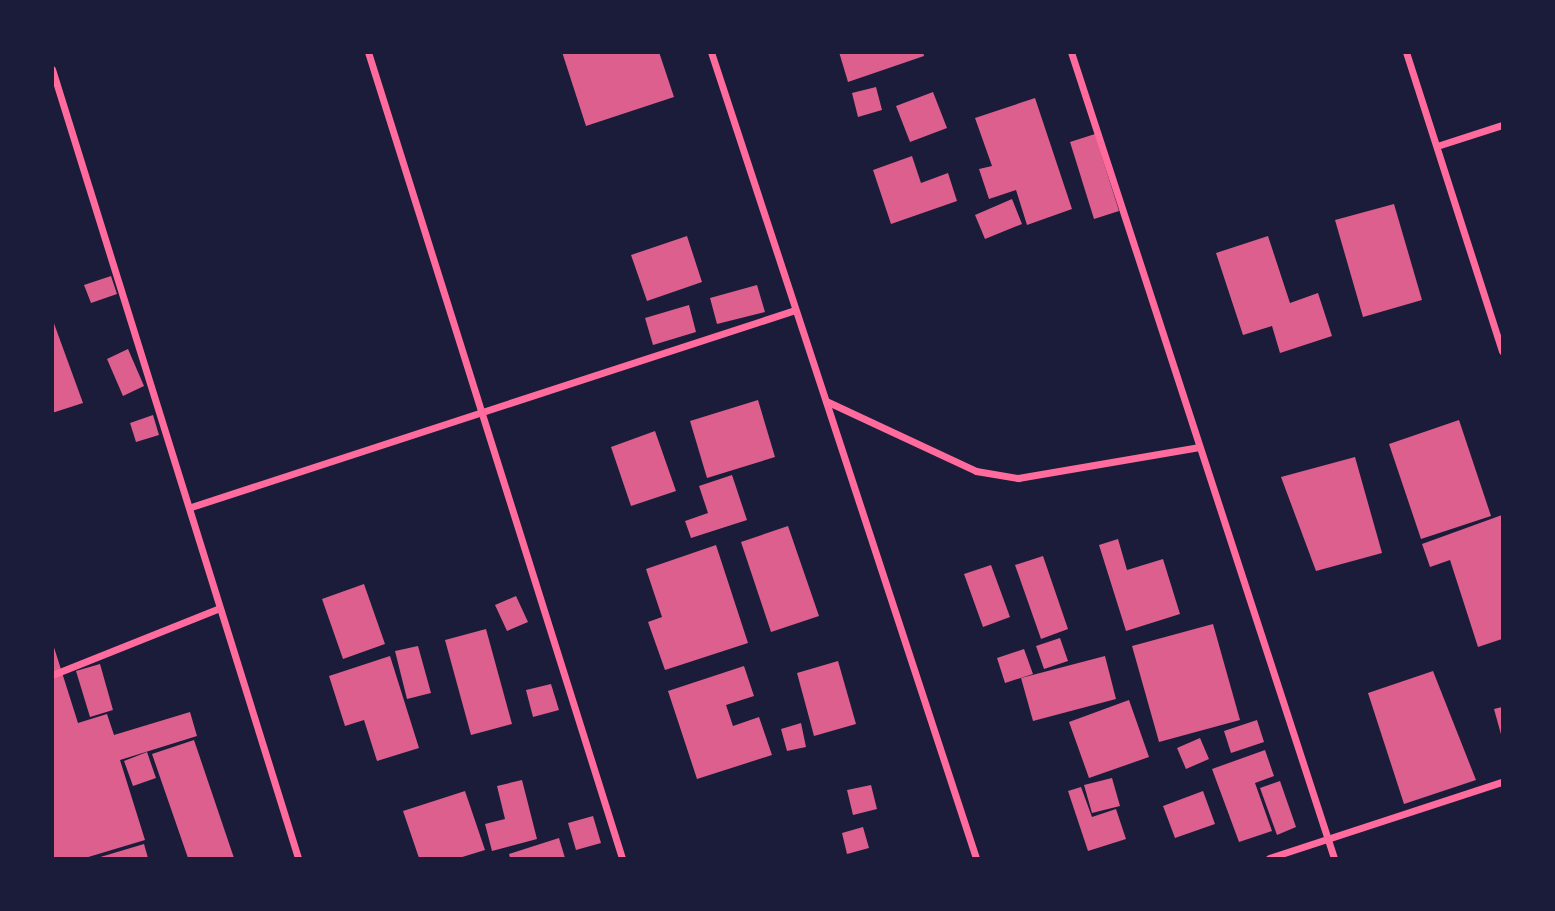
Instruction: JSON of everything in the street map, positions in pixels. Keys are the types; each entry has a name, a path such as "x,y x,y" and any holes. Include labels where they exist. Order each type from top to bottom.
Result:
{"street":[{"path":"368,52 485,414 622,859"},
{"path":"711,52 976,859"},
{"path":"1071,52 1334,859"},
{"path":"1406,52 1503,351"},
{"path":"52,69 191,507 217,610 298,859"},
{"path":"1437,146 1503,125"},
{"path":"191,507 485,414 795,310"},
{"path":"826,401 976,471 1018,478 1199,447"},
{"path":"52,675 217,610"},
{"path":"1269,859 1503,782"}],"building":[{"path":"562,52 659,52 674,97 586,126"},
{"path":"839,52 923,52 924,56 848,82"},
{"path":"876,87 882,110 858,117 852,93"},
{"path":"933,92 947,128 910,142 896,106"},
{"path":"1035,98 1072,209 1027,225 1016,190 989,199 979,169 992,166 975,118"},
{"path":"1095,134 1119,211 1094,219 1070,142"},
{"path":"912,156 921,183 948,173 957,201 891,224 873,170"},
{"path":"1012,199 1022,224 985,239 975,215"},
{"path":"1394,204 1422,300 1363,317 1335,220"},
{"path":"687,236 702,282 647,301 631,255"},
{"path":"1268,236 1290,303 1318,293 1332,336 1280,353 1272,326 1243,335 1216,253"},
{"path":"111,276 117,294 91,303 84,285"},
{"path":"757,285 765,312 717,324 710,298"},
{"path":"689,305 696,332 653,345 645,318"},
{"path":"52,318 83,403 52,413"},
{"path":"128,349 144,386 123,396 107,359"},
{"path":"758,400 775,457 707,478 690,421"},
{"path":"153,415 159,435 136,442 130,423"},
{"path":"1459,420 1491,516 1421,539 1389,444"},
{"path":"655,431 676,491 631,506 611,447"},
{"path":"1355,457 1382,553 1316,571 1281,477"},
{"path":"732,475 747,520 691,538 685,521 708,513 699,486"},
{"path":"1502,515 1502,639 1478,647 1450,560 1430,567 1422,544"},
{"path":"788,526 819,616 771,632 741,542"},
{"path":"1118,539 1127,570 1163,559 1180,614 1126,631 1099,545"},
{"path":"716,545 748,643 665,670 648,622 662,617 646,569"},
{"path":"1043,556 1068,629 1041,639 1015,565"},
{"path":"991,565 1010,617 983,627 964,574"},
{"path":"364,584 385,644 343,659 322,599"},
{"path":"516,596 528,622 507,631 495,605"},
{"path":"1213,624 1240,720 1159,742 1132,646"},
{"path":"486,629 512,724 471,735 445,640"},
{"path":"1060,638 1068,661 1044,669 1036,646"},
{"path":"52,641 78,723 107,714 114,735 190,712 197,736 120,760 145,840 85,858 54,858"},
{"path":"418,646 431,693 407,699 395,651"},
{"path":"1024,649 1033,674 1005,683 997,658"},
{"path":"390,656 419,748 377,761 364,720 345,726 329,676"},
{"path":"1105,656 1116,699 1033,721 1021,678"},
{"path":"838,661 856,724 814,736 797,673"},
{"path":"100,664 113,710 90,717 76,671"},
{"path":"744,666 754,696 726,705 733,726 759,717 772,755 697,779 668,691"},
{"path":"1433,671 1476,780 1404,804 1368,693"},
{"path":"551,684 559,710 533,717 526,690"},
{"path":"1129,700 1149,757 1089,778 1069,722"},
{"path":"1502,707 1502,738 1494,709"},
{"path":"1257,720 1264,742 1231,753 1224,731"},
{"path":"801,723 806,747 787,751 781,729"},
{"path":"1200,738 1209,759 1186,769 1177,748"},
{"path":"194,740 234,858 188,858 152,754"},
{"path":"1265,750 1274,776 1255,783 1272,831 1239,842 1212,769"},
{"path":"147,752 156,778 133,786 124,761"},
{"path":"1112,778 1120,806 1092,813 1084,785"},
{"path":"522,780 537,839 492,851 485,824 505,819 497,786"},
{"path":"1280,781 1296,827 1277,835 1260,788"},
{"path":"871,785 877,809 853,815 847,790"},
{"path":"1081,787 1092,817 1116,809 1126,839 1088,851 1068,791"},
{"path":"465,791 485,850 459,858 419,858 403,811"},
{"path":"1203,791 1215,824 1175,838 1163,806"},
{"path":"593,816 601,843 576,850 568,823"},
{"path":"863,827 869,848 847,854 842,833"},
{"path":"559,838 565,858 510,858 509,854"},
{"path":"144,844 148,858 97,858"}]}
